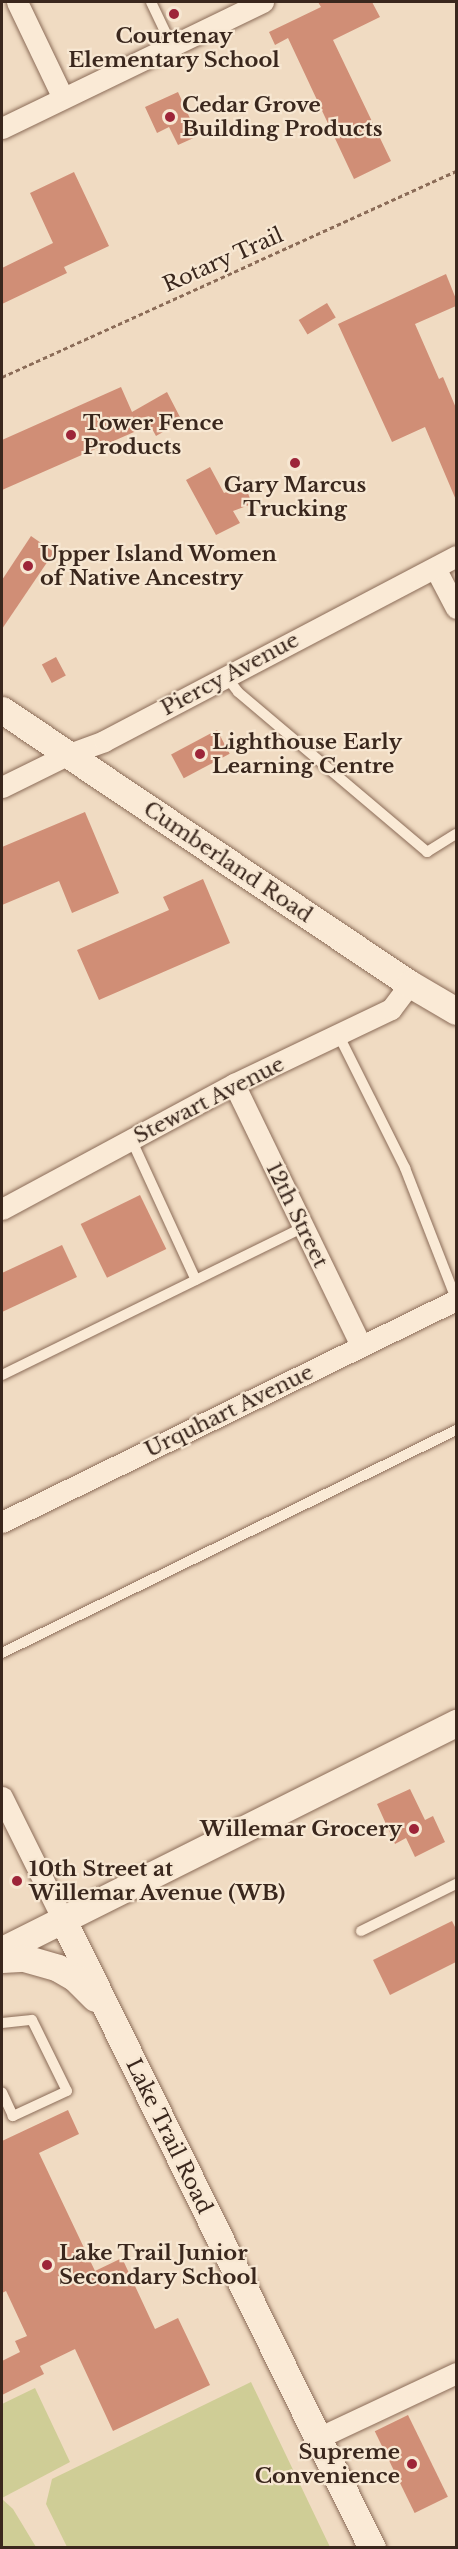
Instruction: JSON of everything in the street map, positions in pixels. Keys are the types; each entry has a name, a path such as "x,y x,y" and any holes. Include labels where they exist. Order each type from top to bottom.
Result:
{"street":[{"path":"17,2 63,98"},
{"path":"2,128 263,2"},
{"name":"Piercy Avenue","path":"2,788 69,754 104,741 456,556"},
{"path":"435,567 456,609"},
{"name":"Cumberland Road","path":"2,710 410,984 456,1011"},
{"name":"Stewart Avenue","path":"2,1209 234,1084 339,1036 391,1009 410,984"},
{"name":"12th Street","path":"234,1084 361,1346"},
{"name":"Urquhart Avenue","path":"2,1522 456,1300"},
{"path":"2,1950 456,1723"},
{"path":"2,1797 62,1918"},
{"name":"Lake Trail Road","path":"62,1918 372,2547"},
{"path":"2,1959 24,1958 58,1968 75,1978 107,2009"},
{"path":"318,2438 456,2373"}],"lane":[{"path":"151,2 172,45"},
{"path":"226,676 238,692 427,852 456,834"},
{"path":"339,1036 405,1168 456,1300"},
{"path":"131,1139 196,1280"},
{"path":"2,1375 302,1228"},
{"path":"2,1653 456,1430"},
{"path":"361,1931 456,1884"},
{"path":"2,2023 33,2020 67,2091 13,2116 2,2092"}],"path":[{"name":"Rotary Trail","path":"2,377 456,171"}],"shaded area":[{"path":"251,2382 330,2547 67,2547 46,2504 52,2479"},
{"path":"35,2388 70,2462 2,2498 2,2404"},
{"path":"2,2499 13,2509 36,2547 2,2547"}],"building":[{"path":"318,2 372,2 380,17 333,40 391,161 354,179 288,38 275,45 269,32 321,7"},
{"name":"Cedar Grove Building Products","path":"178,92 198,136 178,145 169,127 157,133 145,107"},
{"path":"74,172 109,246 64,267 67,273 2,304 2,268 53,243 30,193"},
{"path":"446,274 456,299 456,306 415,324 439,379 443,377 456,408 456,500 425,427 392,442 338,324"},
{"path":"327,303 336,318 307,335 299,320"},
{"name":"Tower Fence Products","path":"121,387 132,412 167,392 182,421 156,436 150,425 2,490 2,440"},
{"path":"210,467 224,493 245,485 252,504 233,511 240,523 216,535 186,480"},
{"name":"Upper Island Women of Native Ancestry","path":"31,536 54,552 2,629 2,580"},
{"path":"56,657 66,676 52,683 42,665"},
{"name":"Lighthouse Early Learning Centre","path":"217,730 230,754 184,778 171,754"},
{"path":"85,812 119,893 72,913 59,881 2,905 2,847"},
{"path":"203,879 230,943 99,1000 77,950 169,910 163,897"},
{"path":"140,1195 166,1249 107,1278 81,1224"},
{"path":"62,1245 77,1277 2,1312 2,1273"},
{"name":"Willemar Grocery","path":"410,1789 425,1820 433,1816 445,1842 415,1857 406,1838 395,1844 377,1804"},
{"path":"452,1921 456,1929 456,1962 390,1995 373,1960"},
{"name":"Lake Trail Junior Secondary School","path":"68,2110 79,2134 39,2153 95,2271 122,2258 155,2329 178,2318 210,2385 113,2431 75,2349 40,2366 44,2374 2,2395 2,2361 20,2352 15,2341 27,2336 6,2291 2,2293 2,2141"},
{"name":"Supreme Convenience","path":"408,2415 448,2497 415,2513 375,2431"}],"place":[{"name":"Courtenay Elementary School","path":"174,14"},
{"name":"Cedar Grove Building Products","path":"170,117"},
{"name":"Tower Fence Products","path":"71,435"},
{"name":"Gary Marcus Trucking","path":"295,463"},
{"name":"Upper Island Women of Native Ancestry","path":"28,566"},
{"name":"Lighthouse Early Learning Centre","path":"200,754"},
{"name":"Willemar Grocery","path":"414,1829"},
{"name":"10th Street at Willemar Avenue (WB)","path":"17,1881"},
{"name":"Lake Trail Junior Secondary School","path":"47,2265"},
{"name":"Supreme Convenience","path":"412,2464"}]}
